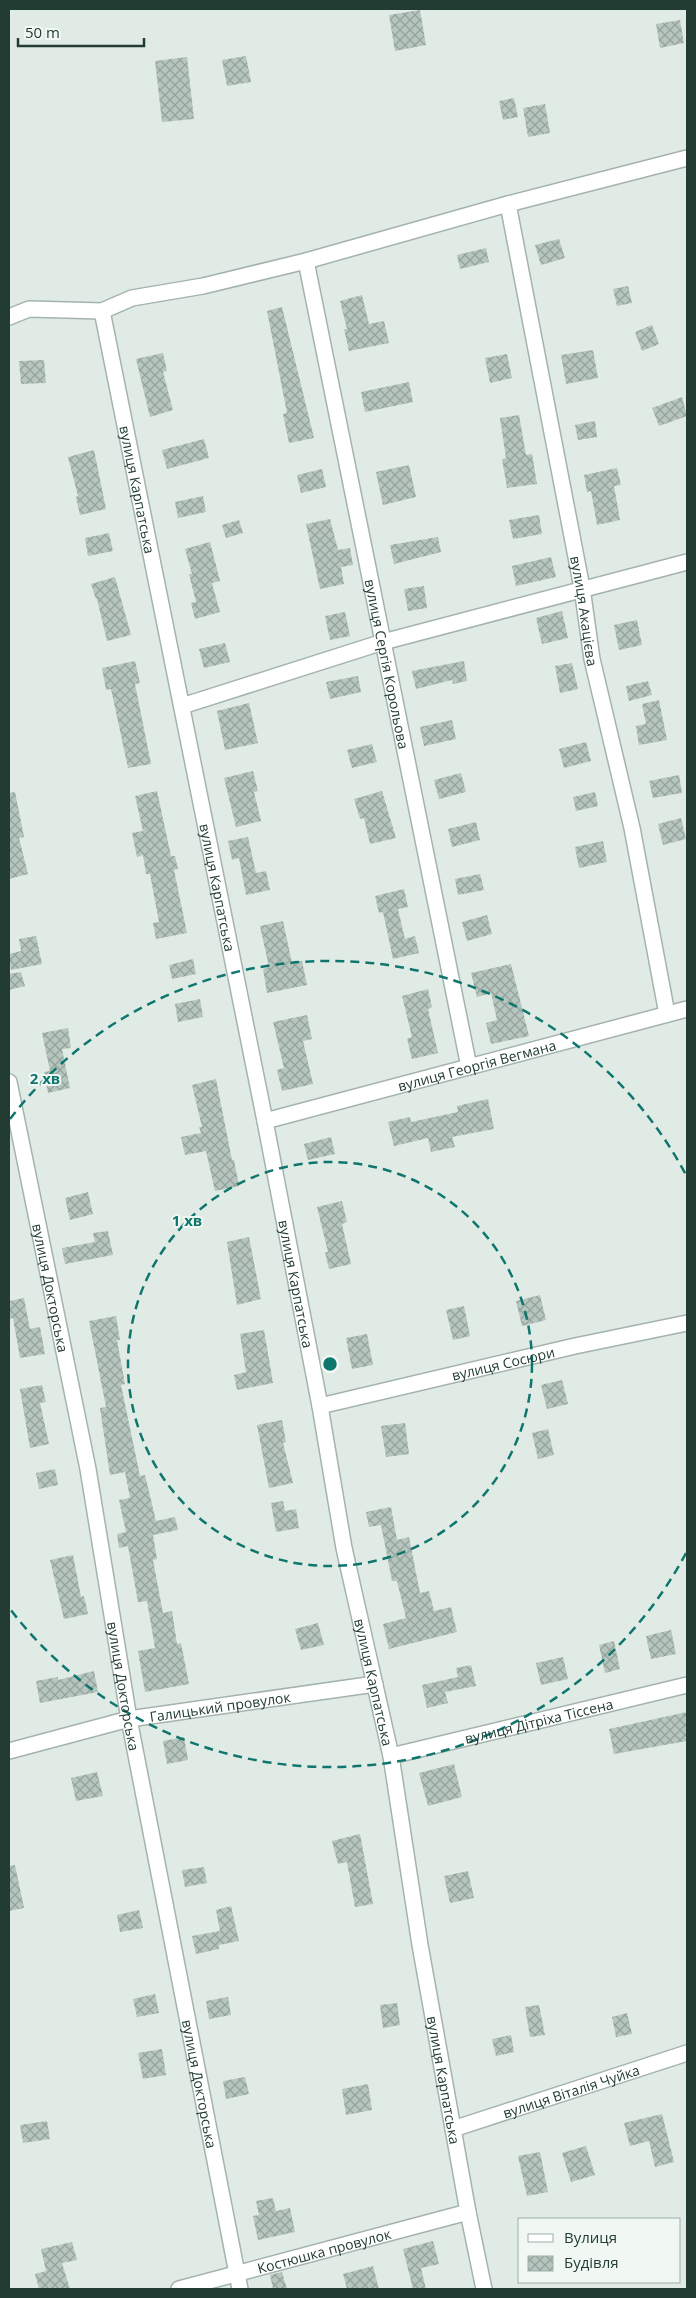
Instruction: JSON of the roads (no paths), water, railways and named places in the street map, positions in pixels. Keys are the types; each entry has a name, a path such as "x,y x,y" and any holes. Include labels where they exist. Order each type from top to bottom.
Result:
{"street":[{"path":"9,316 29,309 102,311 132,298 203,286 306,261 508,204 687,158"},
{"name":"вулиця Акацієва","path":"508,204 582,588 592,659 632,828 667,1014"},
{"name":"вулиця Сергія Корольова","path":"306,261 469,1067"},
{"name":"вулиця Карпатська","path":"102,311 265,1121 320,1406 344,1548 391,1756 420,1945 468,2212 484,2289"},
{"path":"182,706 383,642 582,588 687,562"},
{"name":"вулиця Георгія Вегмана","path":"265,1121 687,1009"},
{"name":"вулиця Докторська","path":"9,1082 88,1469 129,1719 240,2289"},
{"name":"вулиця Сосюри","path":"320,1406 529,1357 687,1323"},
{"name":"Галицький провулок","path":"9,1751 129,1719 375,1684"},
{"name":"вулиця Дітріха Тіссена","path":"391,1756 687,1685"},
{"name":"вулиця Віталія Чуйка","path":"453,2129 687,2053"},
{"name":"Костюшка провулок","path":"179,2289 236,2272 468,2212"}]}
